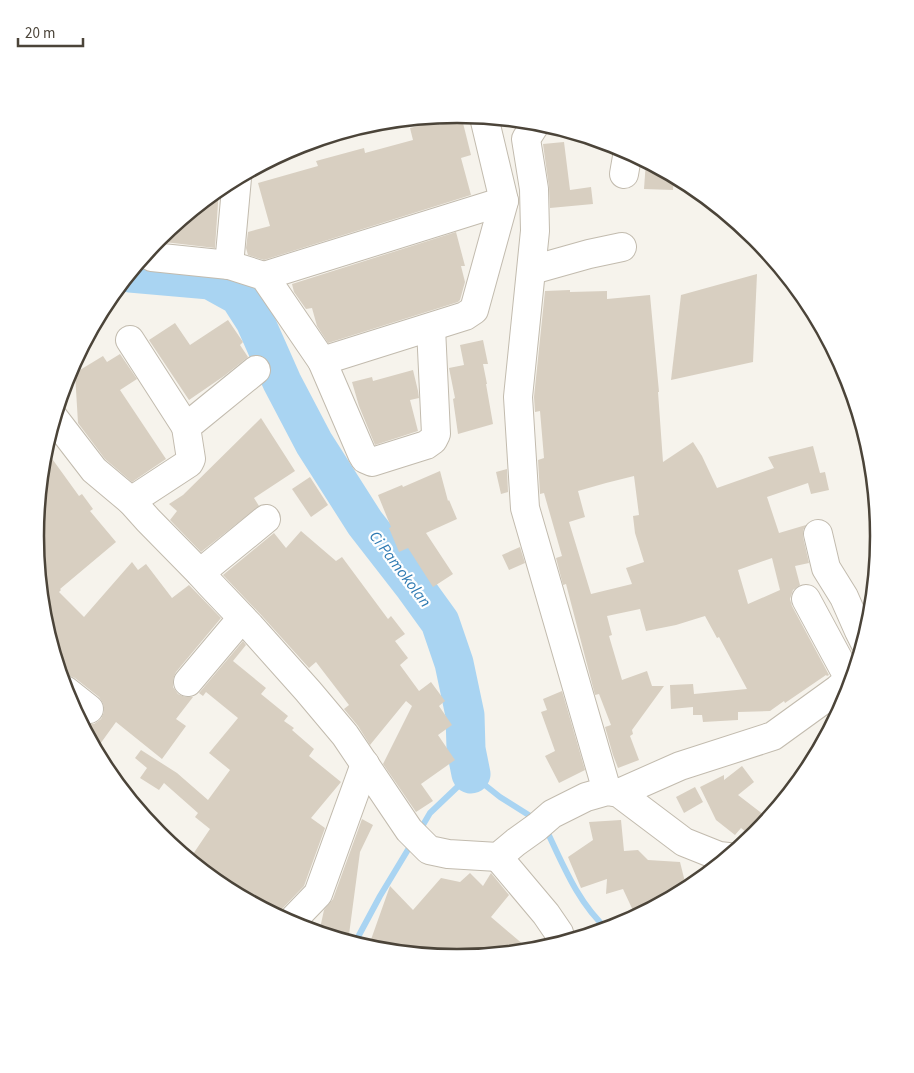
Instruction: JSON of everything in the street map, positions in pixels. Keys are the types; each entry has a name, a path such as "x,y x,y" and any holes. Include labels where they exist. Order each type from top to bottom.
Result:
{"street":[{"path":"322,361 431,328 466,316 474,310 504,201 486,124"},
{"path":"532,130 526,139 534,190 535,231 518,397 525,508 613,792 684,842 719,856"},
{"path":"229,265 236,187"},
{"path":"153,257 229,265 264,276 504,201"},
{"path":"532,270 622,247"},
{"path":"264,276 322,361 365,459 372,462 426,445 436,434 431,328"},
{"path":"130,340 186,427 191,459 189,463 131,501"},
{"path":"186,427 256,370"},
{"path":"59,425 94,470 131,501 250,626 308,691 345,735 409,830 429,850 448,854 498,858 546,914 560,937"},
{"path":"200,573 266,519"},
{"path":"818,534 826,568 844,597 859,631"},
{"path":"806,599 846,674"},
{"path":"188,682 242,618"},
{"path":"498,858 545,821 586,797 613,792 680,766 773,736 843,684"},
{"path":"77,700 89,709"},
{"path":"296,917 318,894 365,764"}],"building":[{"path":"463,123 471,155 461,158 471,195 264,260 248,255 246,248 248,232 270,226 258,183 318,166 316,161 364,148 365,153 413,140 410,128 430,124"},
{"path":"564,142 570,190 591,187 593,204 550,208 543,144"},
{"path":"645,169 673,185 673,190 644,189"},
{"path":"218,199 215,248 167,242"},
{"path":"456,232 465,266 461,266 465,282 458,302 328,343 317,326 312,308 306,309 294,292 292,284"},
{"path":"757,274 753,362 671,380 681,295"},
{"path":"545,291 607,291 607,299 650,295 663,462 693,442 702,456 717,488 774,468 768,457 813,446 820,473 825,472 829,490 811,494 808,483 767,497 779,533 806,525 803,530 803,537 809,563 795,566 800,585 793,590 790,599 829,675 826,675 770,711 738,712 738,720 703,722 702,715 693,715 693,707 671,709 670,685 693,684 694,694 747,689 719,637 717,638 705,616 676,625 646,631 640,609 607,616 612,635 609,636 622,680 647,671 652,686 664,686 632,730 633,734 630,736 639,760 618,768 605,727 611,725 599,694 595,695 566,584 563,585 556,558 562,556 544,493 540,494 538,460 544,458 540,411 535,412 534,397","holes":["634,476 639,515 633,516 635,533 644,562 626,568 632,584 591,594 569,522 585,517 578,491","772,558 780,590 748,604 738,570"]},
{"path":"228,320 243,342 240,345 248,357 189,400 149,340 175,323 190,345"},
{"path":"483,340 488,364 483,364 493,424 458,434 453,399 455,398 449,368 464,365 460,345"},
{"path":"120,354 137,379 120,390 166,459 132,482 105,459 78,423 75,377 78,371 103,356 107,362"},
{"path":"413,370 419,398 410,400 418,431 375,445 359,406 352,382 372,377 373,381"},
{"path":"261,418 295,471 254,498 259,506 201,552 170,520 177,511 169,504 183,495"},
{"path":"52,458 79,496 82,494 93,509 90,511 116,542 60,589 59,592 84,617 132,562 138,570 146,564 172,598 189,585 221,618 176,672 173,679 173,687 178,694 185,697 193,697 176,719 186,726 162,759 116,722 100,744 89,724 94,724 101,719 104,712 103,703 99,697 75,678 68,675 66,669 58,643 47,590 44,536 47,483"},
{"path":"507,469 508,492 501,494 496,472"},
{"path":"440,471 448,501 457,519 426,533 453,574 433,587 408,548 399,552 378,495 402,485 403,487"},
{"path":"310,477 328,505 311,517 292,489"},
{"path":"301,531 336,561 342,557 388,619 391,616 405,634 395,641 408,658 400,665 419,691 431,682 445,701 439,706 452,725 438,735 455,760 421,784 433,801 416,812 383,764 412,706 406,701 370,745 344,709 349,705 316,662 309,668 223,575 274,533 286,548"},
{"path":"520,547 525,563 509,570 502,555"},
{"path":"243,641 246,645 233,661 266,688 261,694 288,716 284,721 294,728 292,730 314,749 309,756 341,782 311,818 325,828 304,886 281,910 227,880 193,854 210,829 195,817 198,813 164,783 159,790 140,778 147,768 135,758 141,750 177,773 208,800 230,770 209,753 238,718 206,692 203,696 199,693"},
{"path":"562,691 585,770 559,783 545,756 555,751 541,712 547,710 543,699"},
{"path":"742,766 754,782 738,795 763,814 746,832 741,828 735,835 716,820 700,787 724,775 724,780"},
{"path":"695,787 703,802 684,813 676,797"},
{"path":"362,819 373,825 360,852 349,936 320,927 324,910 333,899"},
{"path":"621,820 624,851 638,850 648,860 680,862 685,881 633,910 623,889 606,894 607,879 581,888 568,857 593,840 589,822"},
{"path":"470,873 483,886 491,873 509,895 491,917 523,944 457,950 430,949 371,941 390,886 413,910 441,878 460,882"}],"waterway":[{"name":"Ci Pamokolan","path":"138,274 210,280 239,296 255,321 282,382 314,443 365,523 440,622 454,663 465,715 466,749 471,774"},
{"name":"Ci Pamokolan","path":"420,830 430,813 471,774 500,797 535,819"},
{"path":"546,829 565,870 580,896 601,923"},
{"name":"Ci Pamokolan","path":"357,938 412,843"}]}
